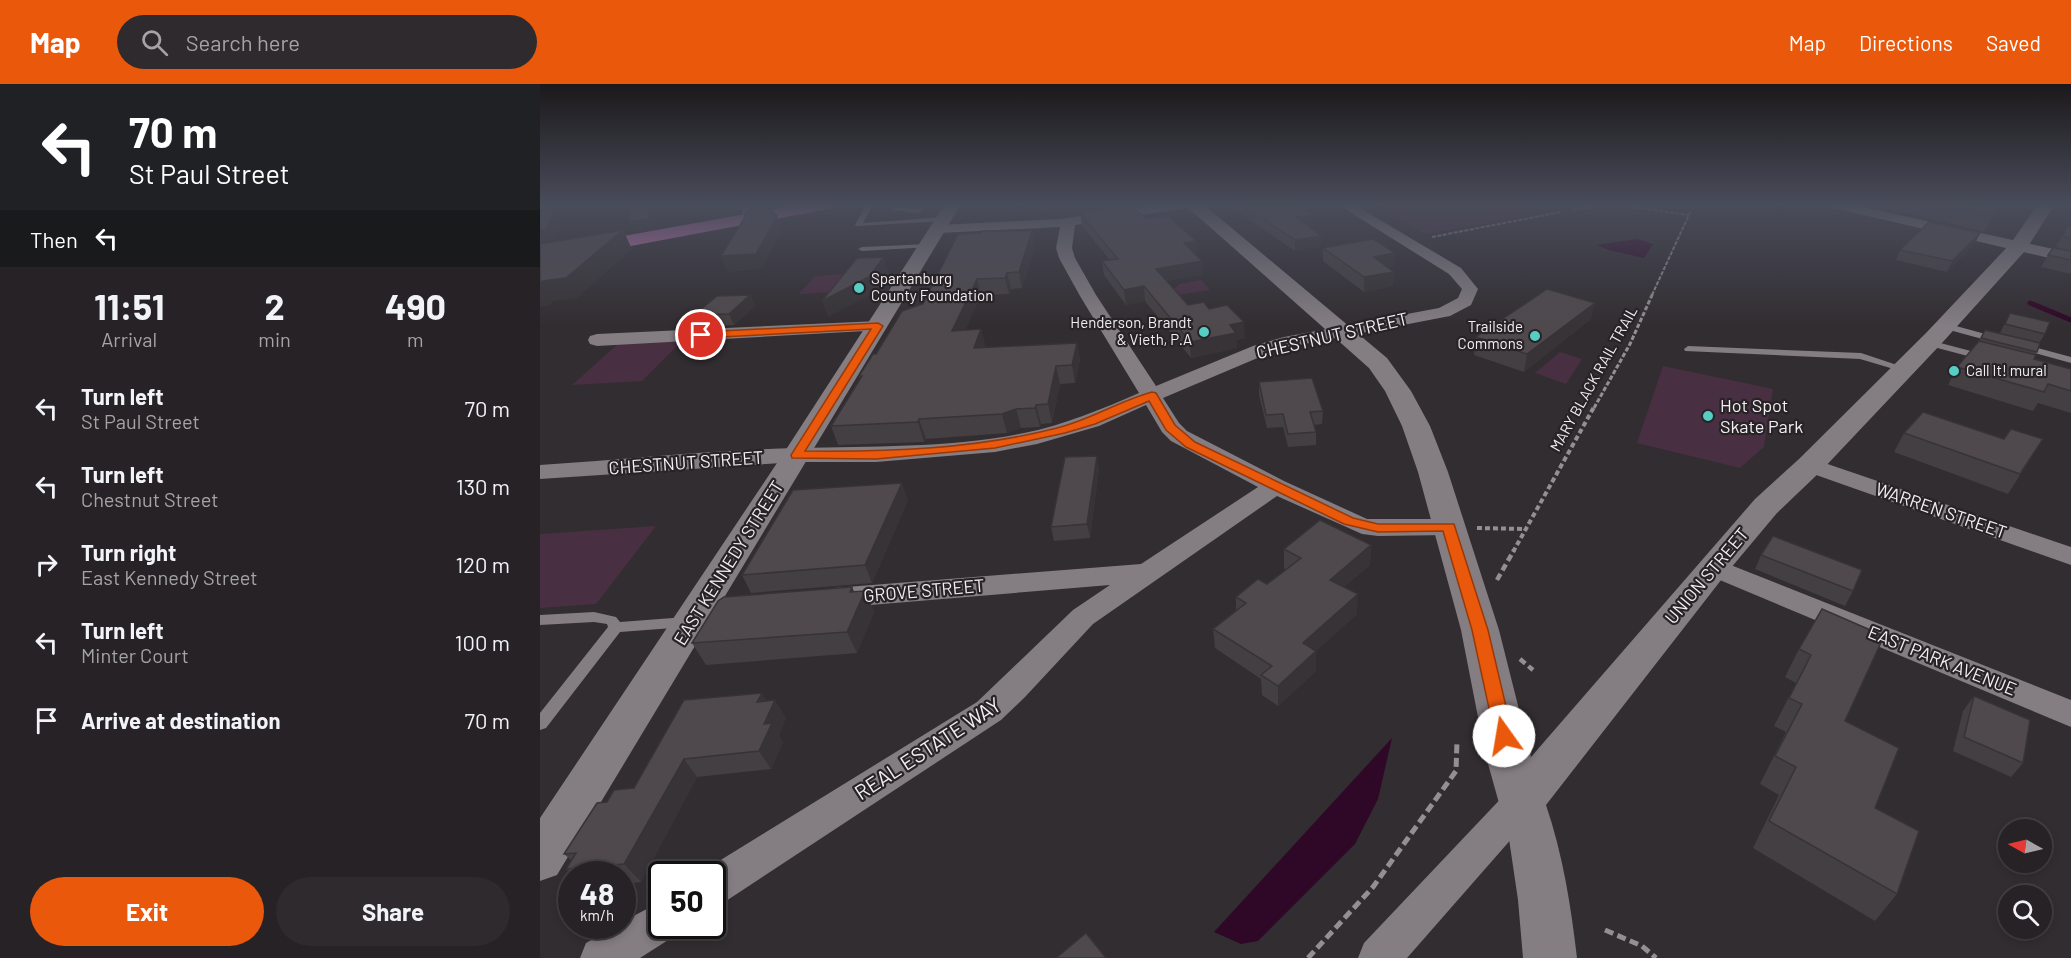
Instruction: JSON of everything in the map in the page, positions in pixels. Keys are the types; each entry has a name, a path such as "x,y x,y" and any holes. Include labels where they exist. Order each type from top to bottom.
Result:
{"highway":[{"path":"540,257 609,245"}],"main road":[{"path":"1241,245 1378,363 1398,391 1416,426 1480,630 1508,753 1533,839 1544,900 1550,958"},
{"name":"UNION STREET","path":"1522,801 1713,567 1767,506 1904,369 2018,247"}],"street":[{"name":"EAST KENNEDY STREET","path":"540,859 878,326 924,245"},
{"path":"1064,245 1067,258 1088,296 1170,427 1179,436 1275,486 1362,526 1378,528 1449,527"},
{"name":"CHESTNUT STREET","path":"540,472 797,455 876,455 995,445 1061,431 1091,422 1260,350 1451,309 1465,301 1470,289 1463,278 1412,245"},
{"path":"2009,245 2071,258"},
{"path":"597,340 878,326"},
{"name":"WARREN STREET","path":"1810,465 2071,556"},
{"name":"REAL ESTATE WAY","path":"726,879 989,711 1015,689 1056,641 1083,616 1275,486"},
{"name":"EAST PARK AVENUE","path":"1713,567 2071,714"},
{"name":"GROVE STREET","path":"803,601 1148,573"},
{"path":"695,615 732,606"},
{"name":"UNION STREET","path":"1379,958 1522,801"},
{"path":"601,958 648,929"}],"lane":[{"path":"862,249 873,245"},
{"path":"1945,326 2006,343"},
{"path":"1929,343 1992,360"},
{"path":"2017,346 2071,360"},
{"path":"1688,349 1861,356 1904,369"},
{"path":"540,724 616,627 695,615"},
{"path":"540,620 594,617 611,620 616,627"}],"path":[{"name":"MARY BLACK RAIL TRAIL","path":"1496,578 1630,344 1675,245"},
{"path":"1449,527 1524,529"},
{"path":"1308,958 1373,887 1456,771 1457,741"},
{"path":"1605,930 1642,946 1656,958"}],"shaded area":[{"path":"1598,245 1652,245 1644,258"},
{"path":"862,273 834,292 799,294 815,276"},
{"path":"1201,280 1210,290 1179,295 1174,289 1179,284"},
{"path":"682,341 642,381 572,385 618,344"},
{"path":"1560,352 1582,359 1566,384 1535,373"},
{"name":"Hot Spot Skate Park","path":"1663,366 1773,389 1764,447 1740,468 1637,443"},
{"path":"656,526 596,604 540,608 540,534"},
{"path":"1392,738 1378,799 1355,844 1258,941 1241,944 1214,932"}],"building":[{"path":"540,245 605,245 566,278 540,283"},
{"path":"728,245 761,245 756,254 721,256"},
{"path":"953,245 1028,245 1019,272 1007,273 1005,278 977,279 952,331 981,329 974,348 1077,343 1072,365 1056,366 1048,404 1036,405 1035,408 1016,409 1002,414 919,419 918,422 831,426 862,376 859,376 873,354 876,354 902,311 923,304"},
{"path":"1106,245 1186,245 1202,261 1156,269 1188,305 1204,302 1209,309 1227,305 1244,322 1230,325 1236,333 1190,342 1144,286 1124,290 1102,261 1118,259"},
{"path":"1341,245 1382,245 1395,253 1374,257 1394,272 1364,277 1323,248"},
{"path":"1905,245 1968,245 1952,261 1900,250"},
{"path":"2053,248 2071,251 2071,260 2048,255"},
{"path":"884,257 869,277 822,301 857,258"},
{"path":"1547,289 1595,303 1527,354 1476,337"},
{"path":"750,295 729,314 694,315 717,296"},
{"path":"2010,313 2050,322 2045,334 2005,324"},
{"path":"1985,330 2040,343 2037,352 1981,338"},
{"path":"1979,341 2036,355 2034,359 2071,369 2071,391 2048,384 2044,392 1957,367"},
{"path":"1312,378 1323,411 1310,412 1316,432 1288,434 1283,414 1266,415 1259,382"},
{"path":"1923,412 2004,439 2011,429 2043,439 2020,474 1904,433"},
{"path":"1097,456 1087,524 1051,527 1065,457"},
{"path":"902,483 865,565 742,575 793,490"},
{"path":"1320,520 1371,545 1330,580 1358,594 1303,643 1316,651 1278,686 1261,675 1272,666 1213,629 1246,603 1236,597 1258,579 1267,584 1301,558 1284,549"},
{"path":"1773,536 1862,570 1853,591 1761,555"},
{"path":"852,587 850,592 865,591 847,632 692,643 718,601 724,597"},
{"path":"1822,609 1884,636 1845,721 1899,748 1875,808 1919,831 1897,894 1769,821 1796,767 1775,756 1802,704 1789,698 1811,655 1799,649"},
{"path":"762,693 757,702 775,700 764,724 772,723 759,751 684,759 626,861 571,861 576,853 564,854 597,803 607,802 614,790 634,788 684,700"},
{"path":"1974,696 2030,720 2023,763 1964,737"},
{"path":"1086,933 1106,958 1056,958"}],"waterway":[{"path":"2030,303 2071,320"}],"place":[{"name":"Spartanburg County Foundation","path":"859,288"},
{"name":"Henderson, Brandt & Vieth, P.A","path":"1204,332"},
{"name":"Trailside Commons","path":"1535,336"},
{"name":"Call It! mural","path":"1954,371"},
{"name":"Hot Spot Skate Park","path":"1708,416"}],"route":[{"path":"701,335 878,326 797,455 876,455 995,445 1029,439 1091,422 1152,396 1170,427 1191,444 1349,521 1362,526 1378,528 1449,527 1480,630 1504,736"}]}
